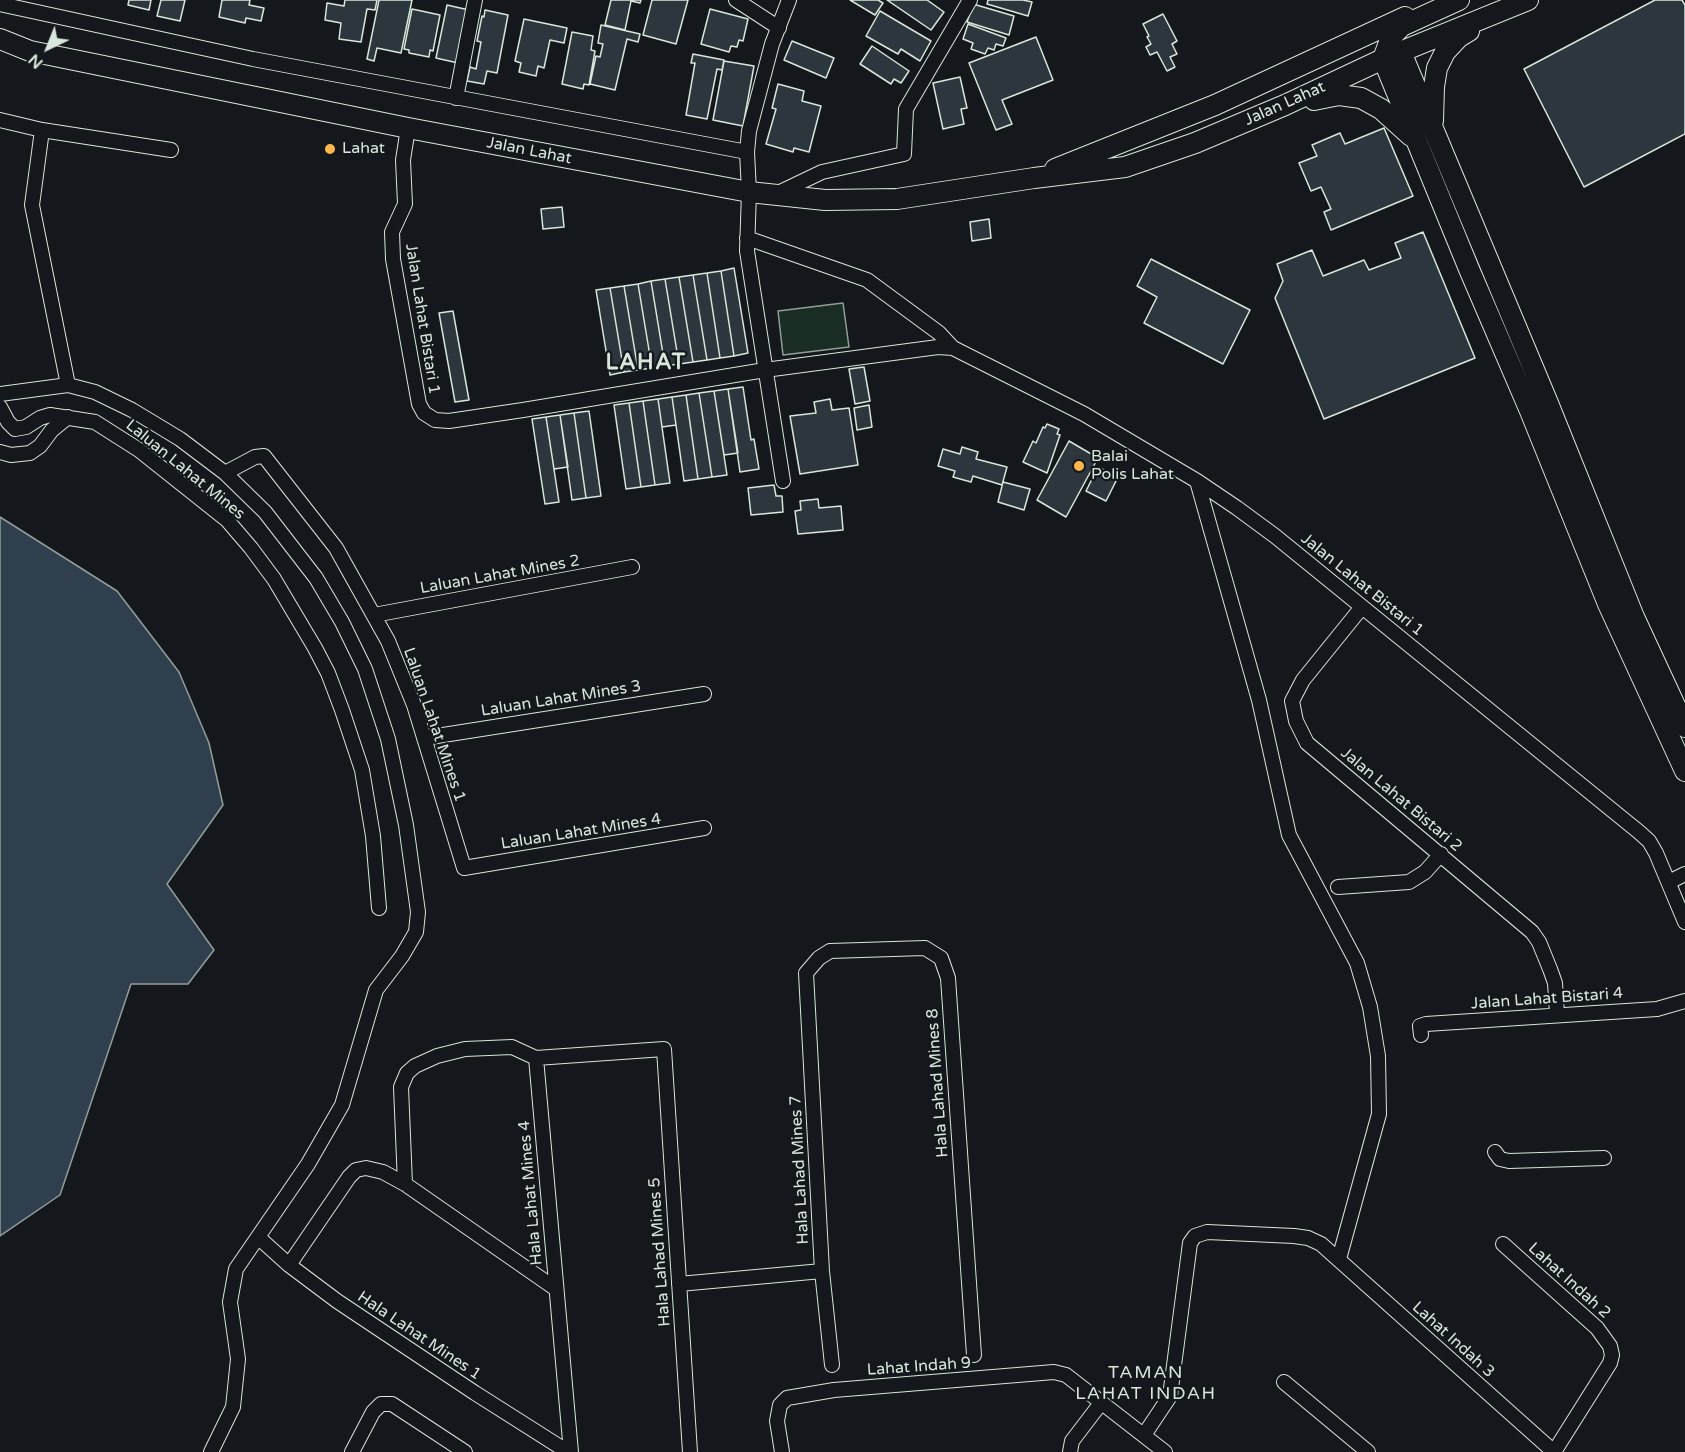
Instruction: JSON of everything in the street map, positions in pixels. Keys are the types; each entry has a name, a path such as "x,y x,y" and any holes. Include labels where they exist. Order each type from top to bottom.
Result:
{"main road":[{"name":"Jalan Lahat","path":"1034,178 1215,105 1443,0"},
{"path":"1459,0 1402,26 1391,37 1390,53 1416,141 1530,411 1608,604 1685,771"},
{"name":"Jalan Lahat","path":"0,39 30,51 408,129 749,192 825,200 897,199 1125,167 1195,143 1285,105 1390,53 1503,12 1528,0"},
{"path":"1433,126 1437,68 1445,52 1459,37 1503,12"},
{"path":"1114,144 1251,99 1365,45 1390,53 1433,126 1630,608 1685,727"},
{"name":"Jalan Lahat","path":"0,54 30,51"},
{"path":"1285,105 1339,95 1361,98 1382,109 1416,141"}],"street":[{"path":"456,98 475,0"},
{"path":"736,0 779,28"},
{"path":"783,481 747,250 749,192 747,152 749,131 772,44 789,0"},
{"path":"774,195 822,172 904,154 906,109 969,0"},
{"path":"0,4 253,59 747,152"},
{"path":"0,120 42,130 171,150"},
{"name":"Jalan Lahat Bistari 1","path":"408,129 403,160 405,204 392,231 393,259 419,404 424,413 435,420 449,421 765,370 938,347 953,348"},
{"path":"42,130 32,205 68,385"},
{"name":"Jalan Lahat Bistari 1","path":"747,238 867,280 939,333 953,348 1070,406 1197,481 1275,536 1640,832 1656,853 1685,922"},
{"path":"0,394 68,385 95,392 132,410 180,439 225,473 265,512 316,578 342,622 365,669 388,739 406,825 418,912 416,932 402,956 376,990 342,1105 308,1164 236,1269 231,1302 238,1359 233,1407 211,1452"},
{"name":"Laluan Lahat Mines","path":"0,406 8,422 15,429 26,427 50,415 95,422 139,450 227,520 251,548 274,579 328,673 362,770 373,836 379,908"},
{"path":"0,452 11,455 30,453 68,417"},
{"name":"Laluan Lahat Mines 1","path":"225,473 255,457 264,456 336,548 388,641 414,705 465,868"},
{"path":"1197,481 1259,700 1289,835 1357,963 1370,1007 1378,1056 1379,1114 1334,1256"},
{"name":"Laluan Lahat Mines 2","path":"374,615 632,567"},
{"name":"Jalan Lahat Bistari 2","path":"1362,607 1303,680 1292,700 1296,721 1306,743 1532,932 1539,942 1555,983 1557,1014"},
{"name":"Laluan Lahat Mines 3","path":"424,738 704,693"},
{"name":"Laluan Lahat Mines 4","path":"465,868 704,828"},
{"path":"1338,887 1409,882 1425,872 1440,855"},
{"path":"1669,882 1685,874"},
{"name":"Hala Lahad Mines 8","path":"806,973 819,958 830,951 925,948 941,958 948,978 974,1354"},
{"name":"Hala Lahad Mines 7","path":"806,973 822,1271 832,1365"},
{"name":"Jalan Lahat Bistari 4","path":"1421,1035 1420,1026 1426,1024 1657,1009 1685,1001"},
{"path":"405,1184 401,1088 407,1073 415,1066 437,1056 465,1049 512,1047 536,1058"},
{"name":"Hala Lahad Mines 5","path":"536,1058 664,1049 690,1452"},
{"name":"Hala Lahat Mines 4","path":"536,1058 570,1452"},
{"path":"1495,1152 1500,1159 1509,1161 1604,1158"},
{"path":"289,1265 349,1177 356,1170 366,1168 383,1172 405,1184 556,1289"},
{"name":"Lahat Indah 3","path":"1144,1435 1170,1396 1190,1244 1195,1236 1207,1232 1308,1238 1334,1256 1554,1452"},
{"name":"Hala Lahat Mines 1","path":"258,1237 289,1265 337,1301 475,1393 570,1452"},
{"name":"Lahat Indah 2","path":"1503,1244 1597,1328 1610,1346 1612,1355 1610,1363 1554,1452"},
{"path":"679,1284 822,1271"},
{"name":"Lahat Indah 9","path":"782,1452 777,1420 780,1405 787,1398 834,1390 1054,1372 1066,1376 1101,1403"},
{"path":"1284,1382 1368,1452"},
{"path":"1070,1452 1072,1441 1101,1403 1164,1452"},
{"path":"352,1452 373,1412 381,1404 392,1404 465,1452"}],"green space":[{"path":"843,303 849,347 783,355 778,311"}],"water":[{"path":"0,517 117,591 179,672 209,743 223,805 167,884 214,950 188,984 131,984 60,1195 0,1236"}],"building":[{"path":"129,0 151,0 149,10 128,5"},
{"path":"161,0 185,0 180,21 157,16"},
{"path":"222,0 250,0 249,5 264,8 261,21 246,18 245,23 219,17"},
{"path":"345,0 377,0 375,10 367,9 361,42 339,39 341,23 325,20 327,3 344,6"},
{"path":"379,0 412,0 401,53 377,48 374,61 367,59"},
{"path":"611,0 641,0 640,3 631,1 625,30 605,25"},
{"path":"652,0 688,0 676,44 643,35"},
{"path":"850,0 878,0 883,3 875,15"},
{"path":"887,0 927,0 944,12 931,30"},
{"path":"988,0 1032,2 1028,16 987,4"},
{"path":"1655,0 1682,0 1685,5 1685,134 1584,187 1524,69"},
{"path":"973,4 1014,16 1009,35 967,22"},
{"path":"447,5 469,10 458,63 436,58"},
{"path":"412,9 440,15 433,51 430,50 429,57 409,53 409,50 404,49"},
{"path":"710,9 748,19 743,41 739,40 737,47 731,46 729,52 701,44"},
{"path":"485,10 508,15 497,73 487,71 484,84 467,81 470,67 476,69 481,42 477,41"},
{"path":"880,11 931,41 920,61 901,49 898,54 866,36"},
{"path":"1163,14 1177,41 1172,44 1177,54 1170,57 1175,67 1167,71 1157,52 1150,55 1146,47 1151,44 1143,24"},
{"path":"524,19 567,28 564,43 550,40 544,68 538,66 536,76 519,72 521,63 515,61"},
{"path":"968,24 1006,38 1003,46 996,44 994,50 988,48 985,54 971,49 973,43 963,39"},
{"path":"601,25 640,34 638,42 627,39 615,90 590,84 596,56 600,57 603,44 598,43"},
{"path":"572,32 593,36 591,50 595,51 589,85 584,84 583,89 562,84"},
{"path":"1036,37 1053,80 1002,100 1012,124 996,130 969,63"},
{"path":"792,41 834,58 826,78 784,60"},
{"path":"872,46 909,71 901,83 894,79 891,84 860,64"},
{"path":"693,54 724,60 722,70 717,69 707,119 686,115 695,63 691,63"},
{"path":"724,61 754,66 743,126 713,120"},
{"path":"960,77 967,108 961,109 964,124 943,129 933,83"},
{"path":"778,84 804,91 802,101 821,106 809,152 794,148 793,152 766,144 776,109 772,108"},
{"path":"1384,128 1413,196 1331,230 1324,212 1331,209 1321,187 1311,191 1299,163 1317,156 1312,145 1340,133 1345,144"},
{"path":"562,207 564,227 543,229 541,209"},
{"path":"989,219 991,238 972,241 970,222"},
{"path":"1423,232 1475,358 1324,419 1275,298 1283,281 1277,264 1312,250 1323,276 1364,260 1369,270 1401,258 1395,243"},
{"path":"1151,259 1250,310 1223,364 1144,323 1157,297 1137,286"},
{"path":"734,268 748,353 734,356 721,271"},
{"path":"721,271 734,356 720,358 707,273"},
{"path":"707,273 720,358 707,360 693,275"},
{"path":"693,275 707,360 693,362 679,277"},
{"path":"679,277 693,362 679,364 665,279"},
{"path":"665,279 679,364 665,366 651,281"},
{"path":"651,281 665,366 652,368 638,284"},
{"path":"638,284 652,368 638,370 624,286"},
{"path":"624,286 638,370 624,372 610,288"},
{"path":"610,288 624,372 610,375 596,290"},
{"path":"453,311 469,400 455,402 439,313"},
{"path":"864,367 870,401 855,404 849,369"},
{"path":"743,387 751,440 754,439 759,469 740,472 728,389"},
{"path":"728,389 738,453 724,455 714,391"},
{"path":"714,391 727,475 712,477 699,393"},
{"path":"699,393 712,477 698,479 686,395"},
{"path":"686,395 698,479 684,481 672,397"},
{"path":"672,397 676,425 662,427 658,399"},
{"path":"658,399 670,483 655,485 643,401"},
{"path":"830,399 832,410 849,408 858,465 800,474 790,416 816,413 814,402"},
{"path":"643,401 655,485 641,487 629,403"},
{"path":"629,403 641,487 626,489 614,405"},
{"path":"869,405 872,427 857,430 854,408"},
{"path":"589,411 601,496 586,498 574,413"},
{"path":"574,413 586,498 572,500 560,415"},
{"path":"560,415 568,467 554,469 546,417"},
{"path":"546,417 559,502 545,504 532,419"},
{"path":"1047,424 1059,429 1057,434 1060,435 1047,473 1023,462 1033,441 1036,443 1043,427 1045,428"},
{"path":"1069,441 1098,458 1066,517 1037,500"},
{"path":"962,447 978,452 976,459 1007,467 1002,485 973,476 971,482 953,477 955,471 938,466 943,449 960,454"},
{"path":"1098,467 1118,477 1106,501 1086,491"},
{"path":"1003,482 1030,489 1024,510 998,502"},
{"path":"774,485 776,496 782,496 783,512 751,515 748,488"},
{"path":"818,499 819,508 841,506 843,530 798,534 795,511 801,510 800,501"}],"place":[{"name":"Lahat","path":"330,149"},
{"name":"Balai Polis Lahat","path":"1079,466"}],"district":[{"name":"LAHAT","path":"646,363"},
{"name":"TAMAN LAHAT INDAH","path":"1146,1383"}]}
